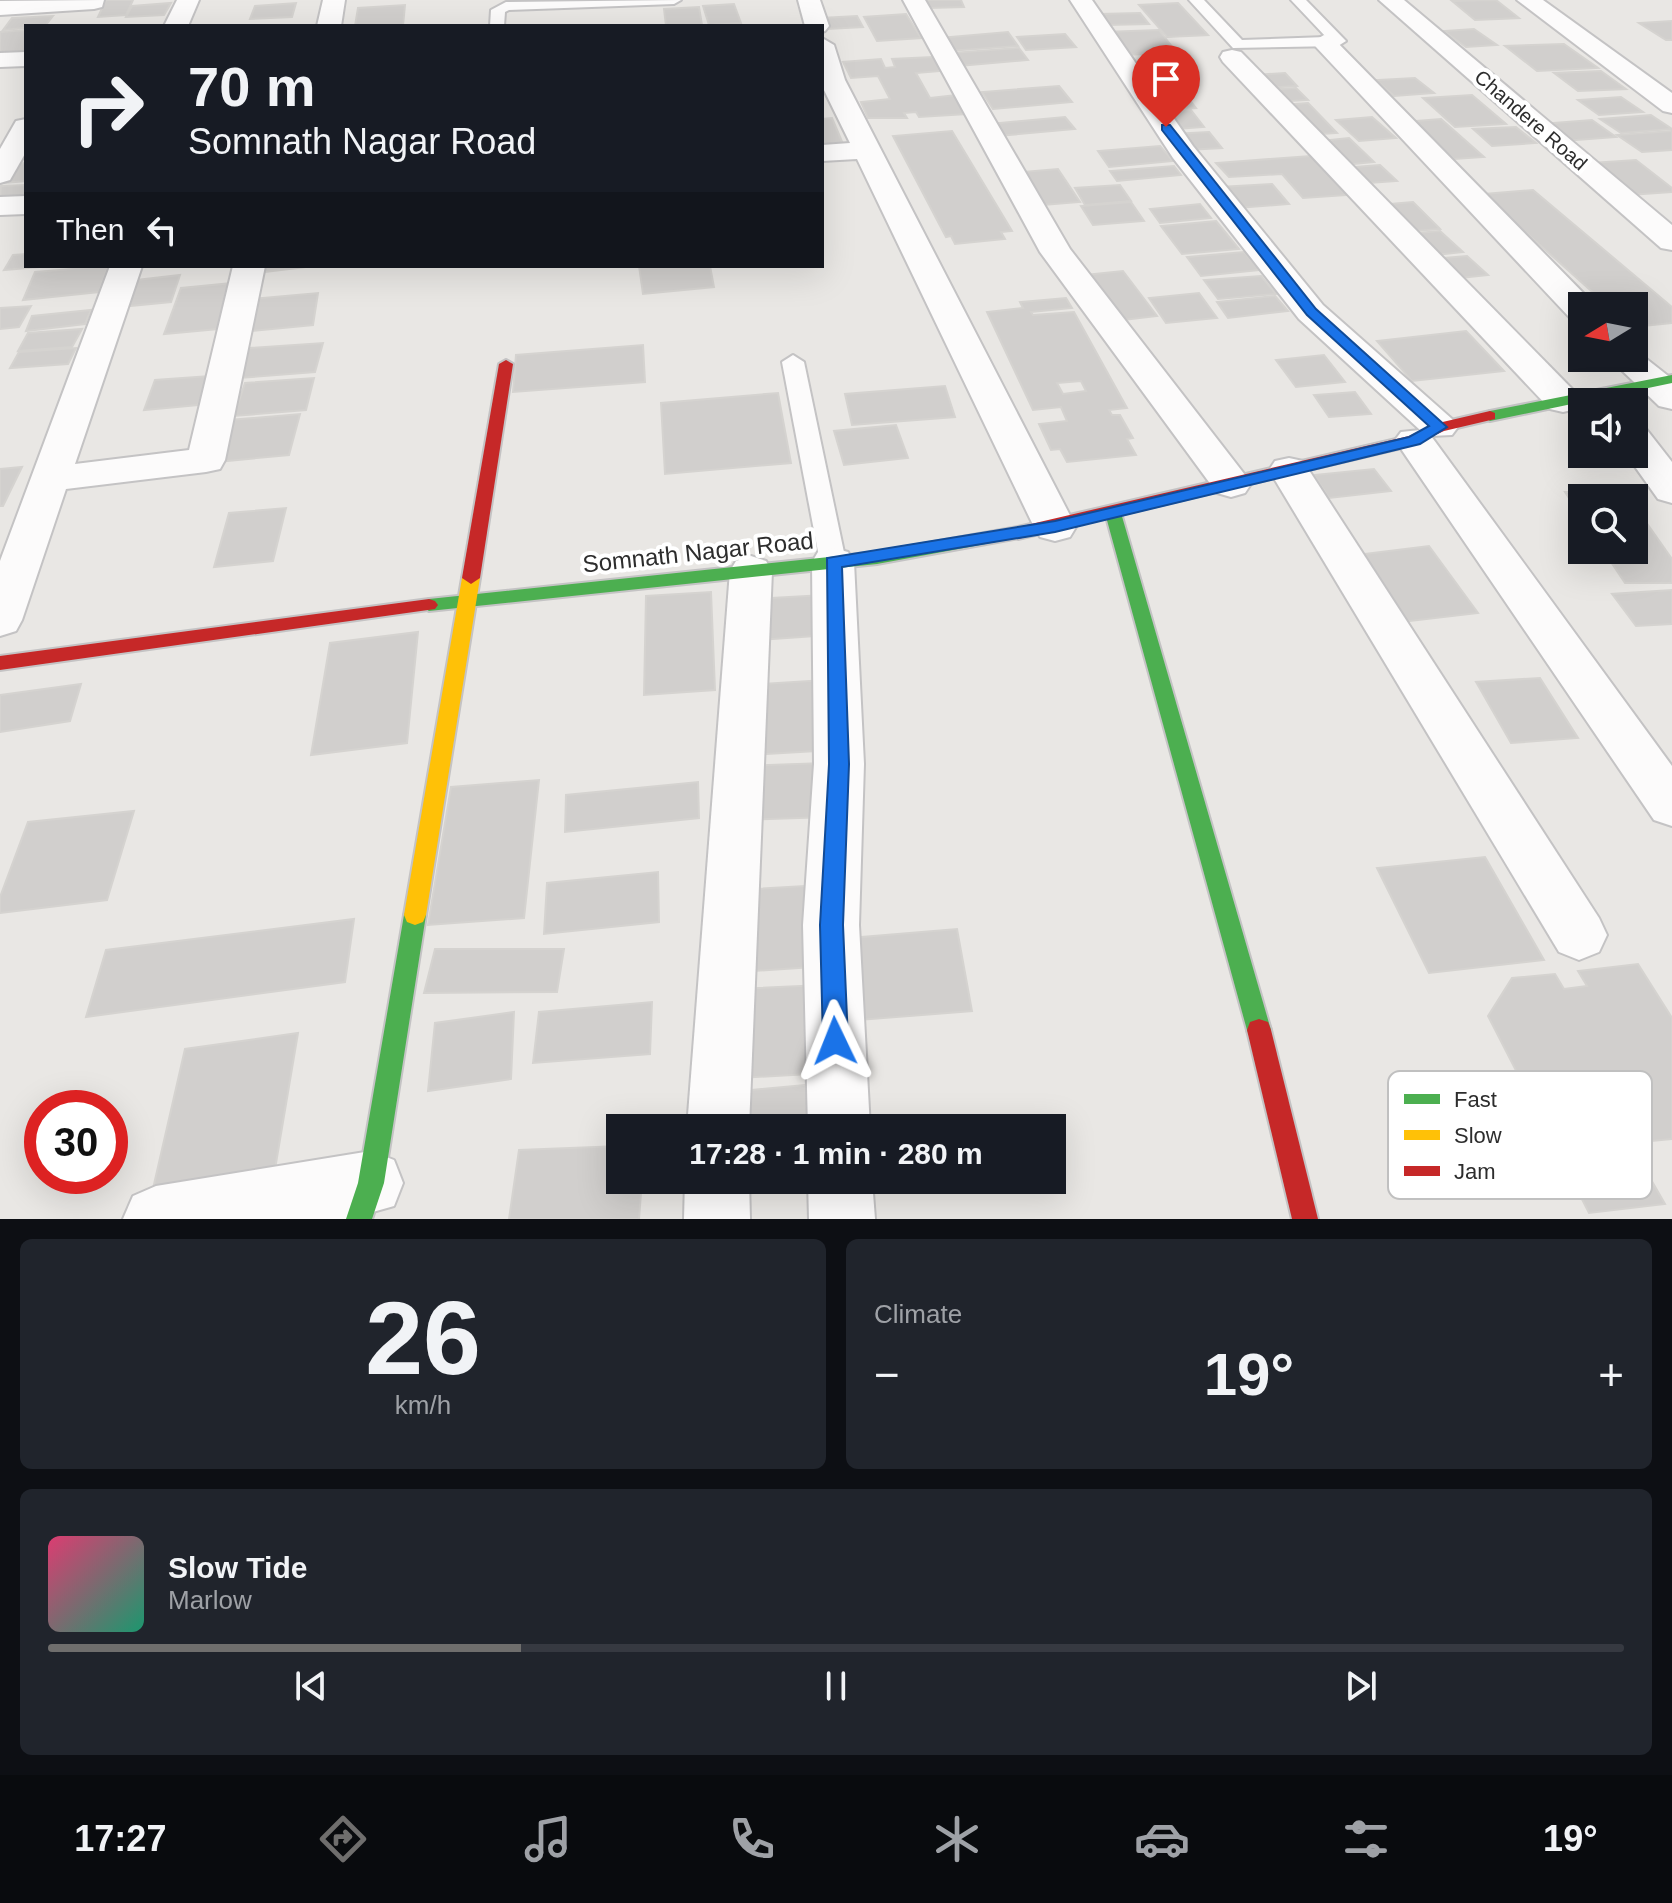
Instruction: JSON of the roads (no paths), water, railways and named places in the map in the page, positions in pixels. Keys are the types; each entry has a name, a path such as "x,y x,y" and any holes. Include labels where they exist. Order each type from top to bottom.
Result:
{"street":[{"path":"177,24 188,0"},
{"path":"329,24 334,0"},
{"path":"809,0 816,24"},
{"path":"914,0 1056,252 1231,484"},
{"path":"1081,0 1183,152 1311,312 1426,434 1672,805"},
{"name":"Chandere Road","path":"1390,0 1672,241"},
{"path":"1528,0 1672,105"},
{"path":"0,8 94,1"},
{"path":"82,24 94,1"},
{"path":"1324,42 1568,296"},
{"path":"1232,57 1563,401"},
{"path":"0,60 24,59"},
{"path":"824,59 827,80 867,150 1055,527"},
{"path":"0,125 24,125"},
{"path":"0,174 24,129"},
{"path":"824,153 867,150"},
{"path":"0,206 24,205"},
{"path":"0,620 125,268"},
{"path":"50,479 206,460 249,268"},
{"path":"156,1219 365,1201 506,364"},
{"name":"Somnath Nagar Road","path":"1631,388 1655,379"},
{"name":"Somnath Nagar Road","path":"0,663 465,600 877,558 1055,527 1568,401"},
{"path":"1648,457 1672,490"},
{"path":"1289,470 1579,935"},
{"path":"1113,513 1280,1105 1305,1219"},
{"path":"833,562 839,764 831,925 838,1114"},
{"path":"719,1114 751,571"},
{"path":"717,1194 717,1219"},
{"path":"841,1194 842,1219"}],"lane":[{"path":"497,24 498,10 506,6 674,0"},
{"path":"1196,0 1238,45 1338,41 1298,0"},
{"path":"793,362 833,562"}]}
